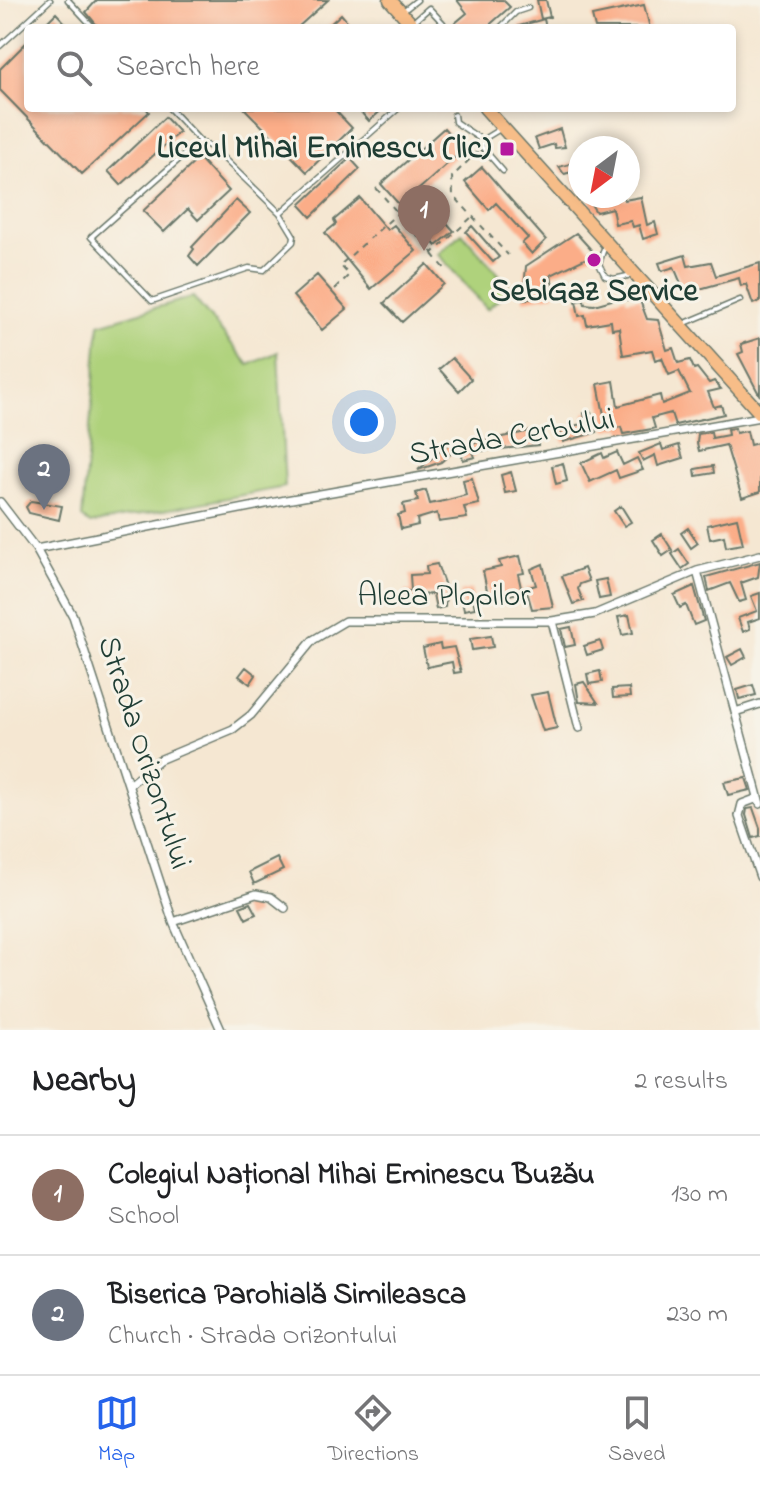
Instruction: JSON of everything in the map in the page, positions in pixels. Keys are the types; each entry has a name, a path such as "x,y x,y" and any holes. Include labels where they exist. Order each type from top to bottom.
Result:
{"main road":[{"path":"390,0 411,24"},
{"path":"489,112 760,415"}],"street":[{"name":"Strada Cerbului","path":"36,549 760,415"},
{"name":"Strada Orizontului","path":"0,502 36,549 73,616 173,922 221,1030"},
{"name":"Aleea Plopilor","path":"129,785 159,760 233,729 251,715 313,640 345,621 552,621 595,614 697,571 760,555"},
{"path":"697,571 759,801 742,804 739,816 760,877"},
{"path":"552,621 579,728"},
{"path":"735,712 760,704"},
{"path":"750,763 760,759"},
{"path":"173,922 256,894 271,897 285,908"}],"lane":[{"path":"0,46 50,0"},
{"path":"68,0 90,24"},
{"path":"402,13 417,0"},
{"path":"415,24 429,8 443,23"},
{"path":"504,24 516,12 528,8"},
{"path":"173,112 200,141 214,149 280,213 294,236 293,242 264,270 249,268 152,301 91,237 200,141"},
{"path":"280,213 394,112"},
{"path":"454,115 455,122 475,138 503,171"},
{"path":"475,138 482,140 502,127"},
{"path":"482,140 482,147"},
{"path":"606,243 599,255 605,276 614,279 635,274"},
{"path":"680,325 740,300"}],"path":[{"path":"482,147 452,177 453,195 508,255"},
{"path":"376,188 446,270"},
{"path":"335,289 349,275 340,265 398,213"},
{"path":"433,253 473,216"}],"green space":[{"path":"462,233 511,288 487,309 438,254"},
{"path":"193,297 249,365 278,352 285,487 90,524 82,517 99,324"}],"building":[{"path":"97,0 328,0 301,24 96,24 86,12"},
{"path":"457,0 503,0 510,7 491,24 454,24 467,13"},
{"path":"537,0 546,0 550,17 541,19"},
{"path":"644,5 649,24 594,24 592,16"},
{"path":"56,13 66,24 45,24"},
{"path":"341,14 350,24 330,24"},
{"path":"544,19 545,24 526,24"},
{"path":"24,45 24,112 149,112 82,174 0,90 0,69"},
{"path":"248,112 337,112 352,128 307,172"},
{"path":"361,112 379,112 369,121"},
{"path":"165,117 179,132 121,185 108,171"},
{"path":"444,128 463,150 418,190 454,231 436,246 381,184"},
{"path":"560,129 565,147 555,148 554,144 539,149 535,138"},
{"path":"199,158 229,191 198,220 188,209 164,232 143,211"},
{"path":"350,158 360,169 311,217 300,205"},
{"path":"568,164 568,173 564,174 559,167"},
{"path":"482,167 546,240 532,254 522,243 528,238 496,203 489,210 465,182"},
{"path":"641,197 647,225 655,222 658,234 643,239 639,225 633,227 631,221 615,224 612,208 640,208"},
{"path":"360,198 387,230 394,225 416,251 371,289 325,233 336,224 334,220"},
{"path":"236,200 250,213 198,266 189,256 194,249 192,247"},
{"path":"472,226 499,257 493,262 466,232"},
{"path":"576,233 595,254 551,275 554,295 523,300 526,266"},
{"path":"685,255 688,266 711,262 716,276 760,263 760,301 753,304 746,284 741,286 739,278 685,293 674,267 662,271 659,263"},
{"path":"427,264 444,284 402,322 384,303"},
{"path":"317,275 347,309 322,330 293,296"},
{"path":"626,296 626,300 639,298 647,319 658,320 667,350 673,348 678,363 690,360 694,369 697,368 709,383 714,381 721,389 708,392 714,407 721,405 724,414 675,425 671,413 652,418 655,428 652,429 623,434 621,427 607,430 598,384 614,381 618,406 660,395 662,404 690,393 679,371 669,375 662,358 655,360 652,350 623,355 619,328 612,329 611,321 587,325 585,315 579,316 576,301 584,300 585,304 594,305"},
{"path":"760,338 760,396 738,354 743,352 741,344"},
{"path":"452,358 471,379 459,391 439,369"},
{"path":"591,412 597,432 563,442 560,429 586,423 584,413"},
{"path":"735,428 736,433 747,431 750,445 758,443 760,451 760,492 742,498 726,445 699,451 697,443 698,434 711,432 712,438 728,435 727,429"},
{"path":"535,430 538,445 473,452 475,457 463,460 460,446"},
{"path":"451,442 456,449 441,462 418,470"},
{"path":"661,444 663,450 679,445 683,458 658,466 655,455 643,461 639,453"},
{"path":"617,452 623,465 637,458 643,470 619,478 616,470 590,482 581,463 602,453 604,458"},
{"path":"563,463 567,481 556,484 552,466"},
{"path":"713,466 714,473 696,476 695,469"},
{"path":"511,472 516,491 505,493 501,475"},
{"path":"472,478 479,504 464,507 467,518 439,522 437,513 417,519 418,525 401,529 398,515 405,513 403,504 418,501 416,493 426,490 430,504 448,500 466,495 463,480"},
{"path":"31,501 62,506 59,520 29,513 26,507"},
{"path":"621,506 631,522 624,526 614,511"},
{"path":"737,518 743,544 726,547 724,536 710,539 707,525"},
{"path":"688,528 698,543 691,548 681,533"},
{"path":"662,534 672,550 663,556 653,540"},
{"path":"679,549 689,564 682,569 672,554"},
{"path":"520,556 524,573 518,574 522,592 489,600 483,571 501,567 499,561"},
{"path":"760,562 758,577 741,583 746,600 739,602 730,583 709,591 706,577"},
{"path":"437,564 446,589 445,607 436,609 433,594 419,595 420,605 405,605 405,591 411,591 410,575 427,574 426,566"},
{"path":"543,564 553,607 532,609 526,588 536,585 531,569"},
{"path":"584,568 589,581 580,584 578,589 583,601 573,604 562,576"},
{"path":"606,579 610,597 599,599 595,581"},
{"path":"694,586 704,621 694,625 686,605 680,608 674,595"},
{"path":"471,589 475,608 464,610 460,592"},
{"path":"760,593 760,618 748,622 750,629 743,632 738,618 757,611 751,596"},
{"path":"629,615 633,633 622,635 618,617"},
{"path":"571,627 575,645 565,647 561,629"},
{"path":"491,636 493,647 472,650 470,639"},
{"path":"600,641 603,650 587,655 584,646"},
{"path":"440,644 441,649 454,647 461,672 454,673 452,662 427,667 423,648"},
{"path":"742,649 746,657 732,665 727,657"},
{"path":"246,667 256,675 250,684 239,676"},
{"path":"600,671 602,682 589,684 587,674"},
{"path":"584,682 598,703 579,702 576,684"},
{"path":"753,685 756,695 739,699 737,690"},
{"path":"629,688 630,697 613,698 612,689"},
{"path":"548,692 557,728 543,731 531,695"},
{"path":"746,778 750,790 728,795 724,782"},
{"path":"753,808 760,836 753,838 746,815 747,809"},
{"path":"277,858 283,870 254,884 249,872"},
{"path":"250,903 256,914 246,919 240,907"}],"place":[{"name":"Liceul Mihai Eminescu (lic)","path":"507,149"},
{"name":"Colegiul Național Mihai Eminescu Buzău","path":"424,251"},
{"name":"SebiGaz Service","path":"594,260"},
{"name":"Biserica Parohială Simileasca","path":"44,510"}]}
